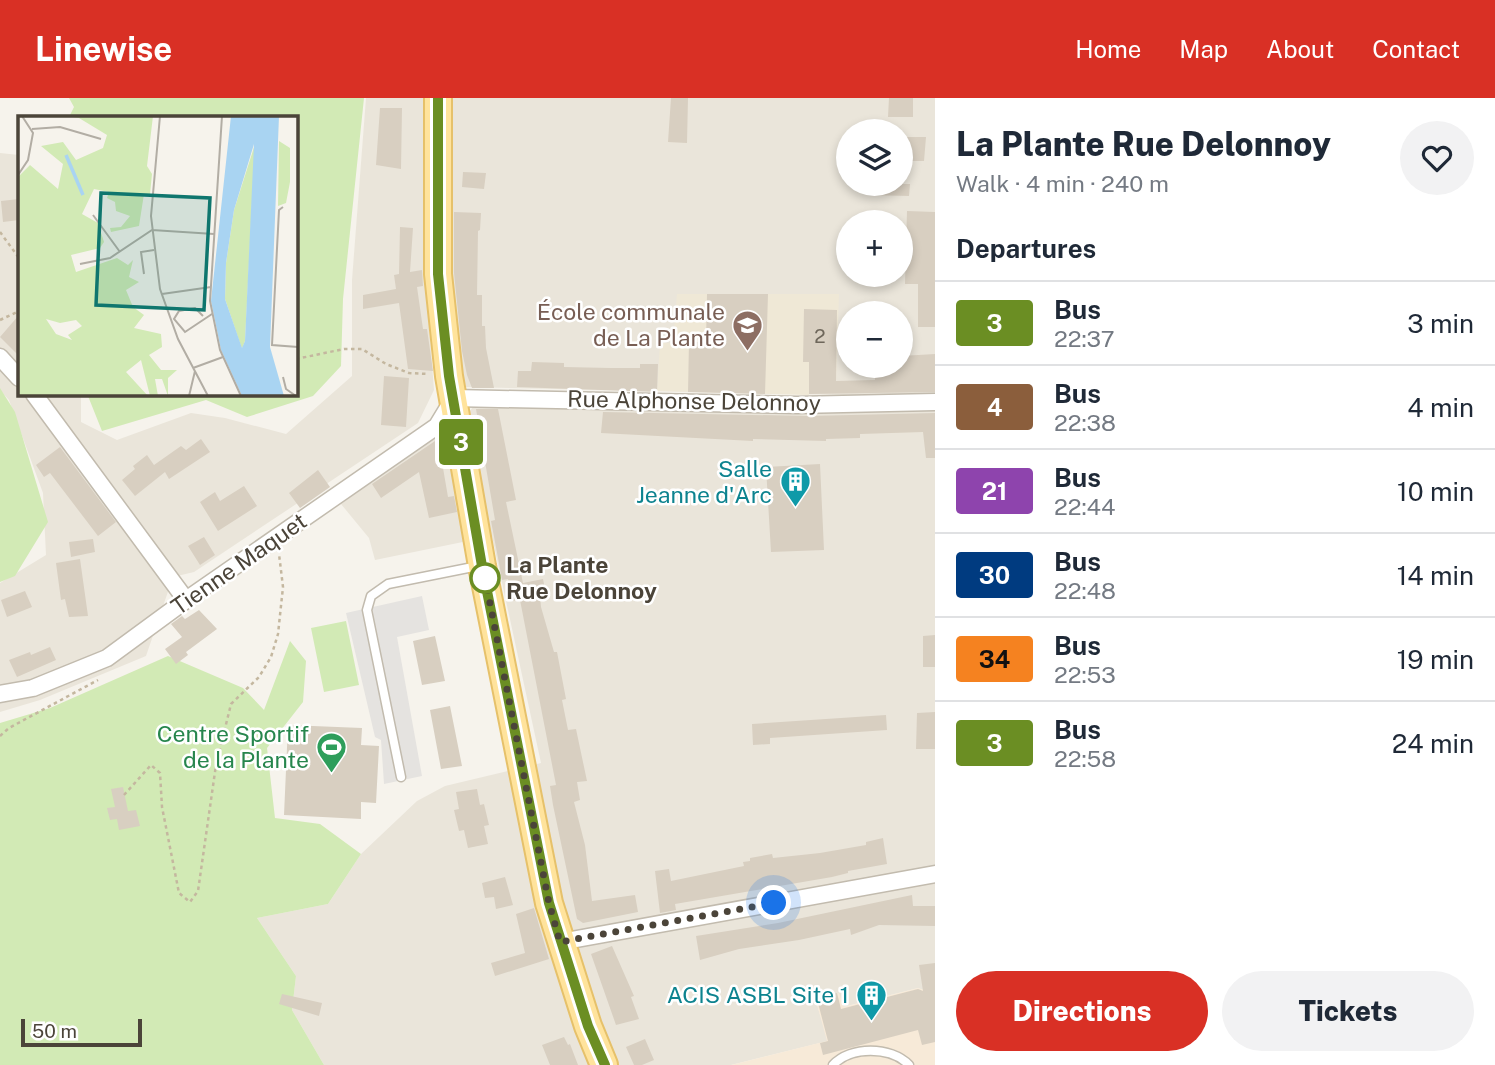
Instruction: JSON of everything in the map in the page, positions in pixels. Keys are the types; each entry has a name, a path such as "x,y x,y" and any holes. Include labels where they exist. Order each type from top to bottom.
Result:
{"main road":[{"path":"438,98 438,274 451,387 482,566 549,903 588,1026 604,1065"}],"street":[{"path":"0,357 18,377"},
{"name":"Rue Alphonse Delonnoy","path":"451,387 797,405 935,402"},
{"name":"Tienne Maquet","path":"0,694 33,688 107,658 186,600 438,426 451,387"},
{"path":"36,396 186,600"},
{"path":"560,942 935,874"}],"lane":[{"path":"401,777 367,610 371,596 388,584 482,566"},
{"path":"833,1065 839,1058 861,1051 883,1052 909,1065"}],"path":[{"path":"0,232 18,257"},
{"path":"0,320 18,311"},
{"path":"298,359 344,349 362,349 386,364 451,387"},
{"path":"124,795 151,765 160,773 162,807 179,893 190,902 198,891 216,765 231,704 259,677 271,657 278,634 283,587 278,537"},
{"path":"0,736 9,728 107,676"}],"shaded area":[{"path":"366,98 425,98 425,273 434,390 418,423 194,572 173,577 146,656 40,700 0,712 0,583 46,555 43,493 9,400 0,390 0,153 18,155 18,396 81,396 81,422 117,440 191,413 225,418 286,434 352,376 352,280"},
{"path":"452,98 935,98 935,397 466,387 449,323"},
{"name":"École communale de La Plante","path":"677,294 839,294 839,301 836,301 836,381 809,381 809,395 657,391 660,343 673,343"},
{"path":"475,404 935,408 935,994 918,988 843,1007 815,998 828,1041 731,1065 324,1065 292,1010 296,976 257,918 328,904 361,854 417,801 445,786 541,763 492,536 375,560 369,538 341,504 470,411"},
{"path":"422,596 429,630 397,637 422,776 384,784 381,740 375,737 346,613"},
{"path":"918,988 935,994 935,1065 731,1065 827,1041 815,997 839,993 844,1007"}],"green space":[{"path":"69,98 364,98 343,299 341,366 313,396 247,417 206,400 102,431 88,396 298,396 298,116 70,116 74,107"},
{"path":"0,388 15,412 48,522 15,576 0,582"},
{"path":"346,621 359,685 324,692 311,628"},
{"path":"290,641 306,661 303,702 267,748 275,818 320,824 361,854 328,904 257,918 296,976 292,1010 324,1065 0,1065 0,723 50,708 168,656 243,688 264,710"}],"building":[{"path":"671,98 688,98 687,143 668,142"},
{"path":"889,98 913,98 913,117 888,117"},
{"path":"380,108 402,108 401,169 376,165"},
{"path":"913,137 926,137 924,161 913,161"},
{"path":"463,172 486,173 484,189 462,187"},
{"path":"18,199 18,220 3,222 1,201"},
{"path":"913,211 935,212 935,327 918,327 918,284 913,284"},
{"path":"454,212 481,213 478,231 477,295 482,295 482,326 485,326 486,348 494,388 472,388 467,375 454,273"},
{"path":"400,227 413,228 410,272 422,270 423,286 417,287 433,371 408,369 399,303 363,309 363,295 396,289 394,275 399,274"},
{"path":"707,294 768,294 765,394 688,392 689,342 706,342"},
{"path":"804,309 836,310 836,381 913,378 913,355 935,354 935,392 809,394 809,362 803,362"},
{"path":"18,316 18,355 0,337"},
{"path":"532,362 564,363 564,367 611,368 640,368 640,364 658,364 657,392 517,387 518,371 531,371"},
{"path":"384,376 409,378 406,427 381,425"},
{"path":"476,409 498,409 516,500 506,502 523,583 543,579 546,594 540,596 541,607 554,652 557,652 566,699 562,700 568,730 576,729 587,781 577,782 580,800 574,802 585,845 592,901 635,895 638,912 583,923 577,919 553,805 550,786 556,785 520,600 512,601 508,579 502,580"},
{"path":"603,412 809,416 935,413 935,458 926,458 923,432 860,434 860,438 826,441 753,441 601,433"},
{"path":"201,439 210,452 169,479 165,472 135,496 122,480 135,469 133,466 147,455 154,465 181,446 186,450"},
{"path":"438,439 448,497 454,496 457,512 429,518 419,472 381,498 372,484"},
{"path":"60,447 116,522 98,536 50,473 44,477 36,465"},
{"name":"Salle Jeanne d'Arc","path":"820,464 824,550 771,552 766,467"},
{"path":"318,470 330,487 300,508 289,493"},
{"path":"244,486 257,506 218,531 200,502 215,492 220,501"},
{"path":"204,537 215,555 200,565 188,546"},
{"path":"93,539 95,552 71,557 69,542"},
{"path":"80,559 88,616 69,617 65,599 61,600 56,563"},
{"path":"25,591 32,607 7,617 1,600"},
{"path":"199,610 217,629 186,652 188,655 176,664 165,649 182,637 171,624 182,616 185,619"},
{"path":"935,635 935,667 923,667 923,636"},
{"path":"435,636 445,681 422,685 413,641"},
{"path":"50,647 56,660 17,677 9,660"},
{"path":"450,706 462,766 441,769 430,710"},
{"path":"935,712 935,749 916,749 917,713"},
{"path":"886,715 887,730 770,738 770,744 753,745 752,724"},
{"name":"Centre Sportif de la Plante","path":"288,725 362,728 361,745 379,746 376,803 361,802 361,819 284,815"},
{"path":"123,787 128,811 136,810 140,826 119,830 117,819 110,820 107,808 115,807 111,789"},
{"path":"477,789 480,805 484,804 489,825 484,826 488,844 468,848 464,830 459,831 454,810 459,809 456,792"},
{"path":"883,838 887,864 848,871 832,877 675,904 676,910 660,913 655,871 669,869 671,881 744,866 743,862 750,861 750,858 772,854 773,858 820,853 866,845 866,842"},
{"path":"505,877 513,905 496,909 494,897 485,898 482,883"},
{"path":"912,895 913,906 935,906 935,926 879,925 851,935 850,929 739,949 700,960 696,936 778,923"},
{"path":"534,908 549,959 495,976 491,963 525,953 516,914"},
{"path":"612,946 634,996 631,997 639,1019 616,1025 591,954"},
{"name":"ACIS ASBL Site 1","path":"935,963 935,1042 922,1045 918,1030 823,1055 820,1043 828,1041 817,999 837,993 841,1009 918,989 923,991 919,965"},
{"path":"282,994 322,1003 319,1016 279,1004"},
{"path":"564,1037 568,1045 570,1044 578,1065 550,1065 542,1045"},
{"path":"645,1039 654,1060 634,1065 626,1047"}],"bus line":[{"name":"3","path":"438,98 438,274 449,376 482,566 549,903 588,1026 605,1065"}],"place":[{"name":"École communale de La Plante","path":"748,352"},
{"name":"Salle Jeanne d'Arc","path":"795,509"},
{"name":"La Plante Rue Delonnoy","path":"485,578"},
{"name":"Centre Sportif de la Plante","path":"332,774"},
{"name":"ACIS ASBL Site 1","path":"872,1022"}],"route":[{"path":"485,578 549,903 560,942 774,903"}]}
